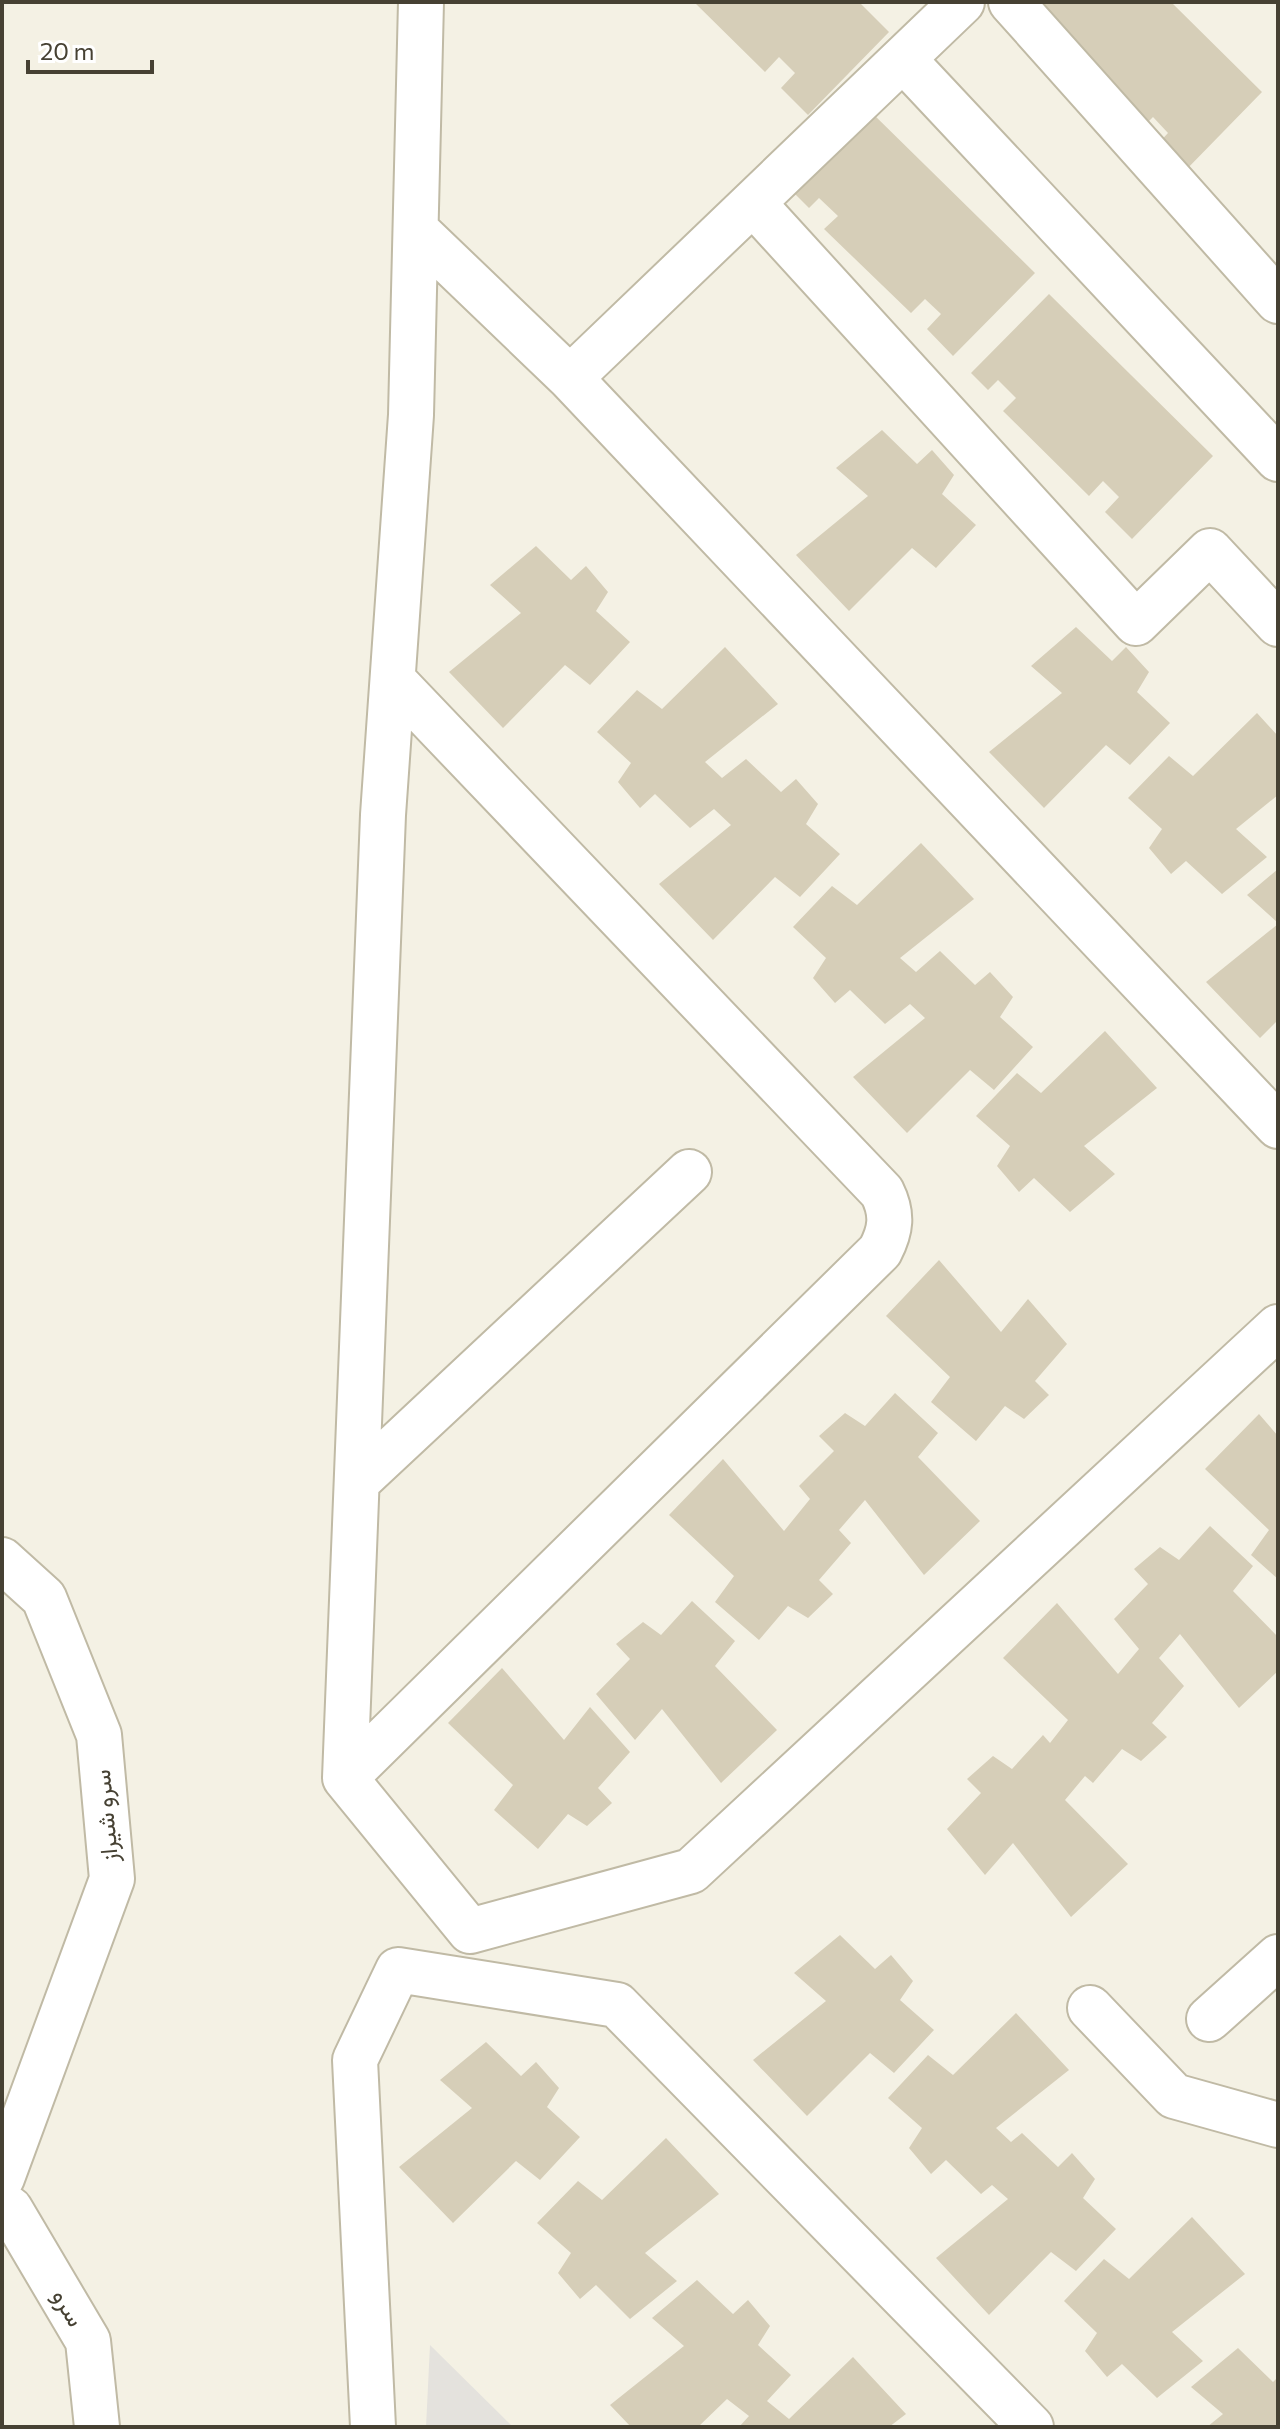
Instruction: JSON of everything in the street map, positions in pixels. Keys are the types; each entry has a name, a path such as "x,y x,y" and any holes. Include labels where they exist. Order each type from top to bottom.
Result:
{"street":[{"path":"421,2 411,415 383,815 345,1778 470,1931 691,1871 1278,1327"},
{"path":"1011,2 1278,301"},
{"path":"570,378 903,59 953,5"},
{"path":"903,59 1278,459"},
{"path":"753,203 1136,623 1210,551 1278,624"},
{"path":"416,230 570,378 1278,1126"},
{"path":"345,1778 880,1251 888,1235 891,1217 882,1192 393,680"},
{"path":"357,1482 689,1172"},
{"name":"سرو شیراز","path":"2,1560 44,1598 99,1735 112,1879 2,2178"},
{"path":"1209,2019 1278,1957"},
{"path":"373,2427 355,2060 398,1970 617,2005 1031,2427"},
{"path":"1090,2008 1174,2096 1278,2125"},
{"name":"سرو","path":"2,2204 10,2209 88,2341 97,2427"}],"shaded area":[{"path":"430,2345 513,2427 426,2427"}],"building":[{"path":"694,2 859,2 889,32 808,115 781,88 795,73 779,57 765,72"},
{"path":"1027,2 1171,2 1262,92 1182,174 1154,148 1168,133 1153,117 1138,132"},
{"path":"870,111 1035,273 953,356 927,329 941,314 925,299 911,313 824,229 838,216 819,198 809,208 792,191"},
{"path":"1049,294 1213,456 1132,539 1105,512 1119,497 1103,481 1089,496 1003,411 1016,398 998,380 988,390 971,373"},
{"path":"882,430 917,464 932,450 954,475 942,494 976,525 936,568 912,548 849,611 796,555 868,496 836,468"},
{"path":"536,546 571,580 586,566 608,592 596,611 630,642 590,685 565,665 503,728 449,672 521,613 490,585"},
{"path":"1076,627 1112,661 1126,647 1149,672 1137,692 1170,723 1130,765 1106,745 1044,808 989,752 1062,693 1031,666"},
{"path":"725,647 778,704 705,762 722,778 746,759 781,792 796,779 818,804 806,824 840,854 800,897 775,877 713,940 659,884 731,825 714,809 690,828 655,794 640,808 618,782 631,763 597,732 637,690 662,709"},
{"path":"1257,713 1278,736 1278,795 1236,829 1267,857 1222,894 1186,861 1171,874 1149,848 1162,829 1128,798 1169,756 1193,776"},
{"path":"921,843 974,899 900,958 916,972 940,951 975,985 990,972 1013,997 1000,1017 1033,1047 994,1090 970,1070 907,1133 853,1077 925,1018 910,1004 885,1024 850,990 835,1003 813,978 826,958 793,927 832,886 857,905"},
{"path":"1278,869 1278,923 1247,895"},
{"path":"1278,924 1278,1020 1260,1038 1206,982"},
{"path":"1105,1031 1157,1088 1084,1146 1115,1174 1070,1212 1034,1178 1019,1192 997,1166 1010,1146 976,1116 1017,1073 1041,1093"},
{"path":"939,1260 1001,1332 1028,1299 1067,1344 1035,1381 1049,1395 1024,1419 1005,1406 976,1441 931,1402 950,1377 886,1316"},
{"path":"895,1393 938,1433 918,1457 980,1521 924,1575 865,1500 839,1530 851,1543 819,1580 833,1594 808,1618 788,1606 759,1640 715,1602 734,1576 669,1515 723,1459 784,1531 810,1499 799,1486 834,1451 819,1436 845,1413 865,1426"},
{"path":"1259,1414 1278,1436 1278,1579 1251,1555 1269,1530 1205,1469"},
{"path":"1210,1526 1253,1566 1233,1591 1278,1637 1278,1671 1239,1708 1180,1634 1159,1658 1184,1686 1152,1723 1167,1737 1141,1761 1122,1749 1093,1783 1085,1776 1065,1800 1128,1864 1071,1917 1013,1843 985,1875 947,1829 981,1793 967,1779 993,1756 1012,1769 1043,1735 1050,1743 1068,1720 1003,1658 1057,1603 1118,1674 1139,1649 1114,1619 1148,1584 1134,1569 1160,1547 1179,1560"},
{"path":"692,1601 735,1641 715,1666 777,1730 721,1783 662,1709 635,1740 596,1694 630,1659 616,1644 643,1622 661,1635"},
{"path":"502,1668 564,1740 590,1707 630,1752 598,1788 612,1803 587,1826 568,1814 538,1849 494,1810 513,1785 448,1723"},
{"path":"840,1935 875,1969 891,1955 913,1981 900,2000 934,2030 894,2073 870,2053 807,2116 753,2060 826,2001 794,1973"},
{"path":"1016,2013 1069,2070 996,2128 1011,2142 1022,2133 1058,2167 1072,2153 1095,2179 1083,2198 1116,2229 1076,2271 1051,2252 989,2315 936,2258 1008,2199 992,2185 981,2194 946,2160 931,2174 909,2148 922,2128 888,2098 928,2055 953,2075"},
{"path":"486,2042 521,2076 536,2062 559,2088 547,2107 580,2137 540,2180 516,2161 453,2223 399,2167 472,2108 440,2080"},
{"path":"666,2138 719,2194 645,2253 677,2281 630,2319 596,2285 580,2299 558,2273 571,2253 537,2223 578,2181 602,2200"},
{"path":"1192,2217 1245,2274 1172,2332 1203,2361 1157,2398 1122,2364 1107,2377 1085,2351 1097,2333 1064,2301 1104,2259 1129,2279"},
{"path":"697,2280 733,2314 748,2300 770,2326 758,2345 791,2375 767,2401 789,2419 853,2357 906,2414 889,2427 739,2427 749,2416 727,2399 698,2427 631,2427 610,2405 684,2346 652,2318"},
{"path":"1238,2348 1273,2382 1278,2377 1278,2427 1207,2427 1223,2414 1191,2387"}]}
